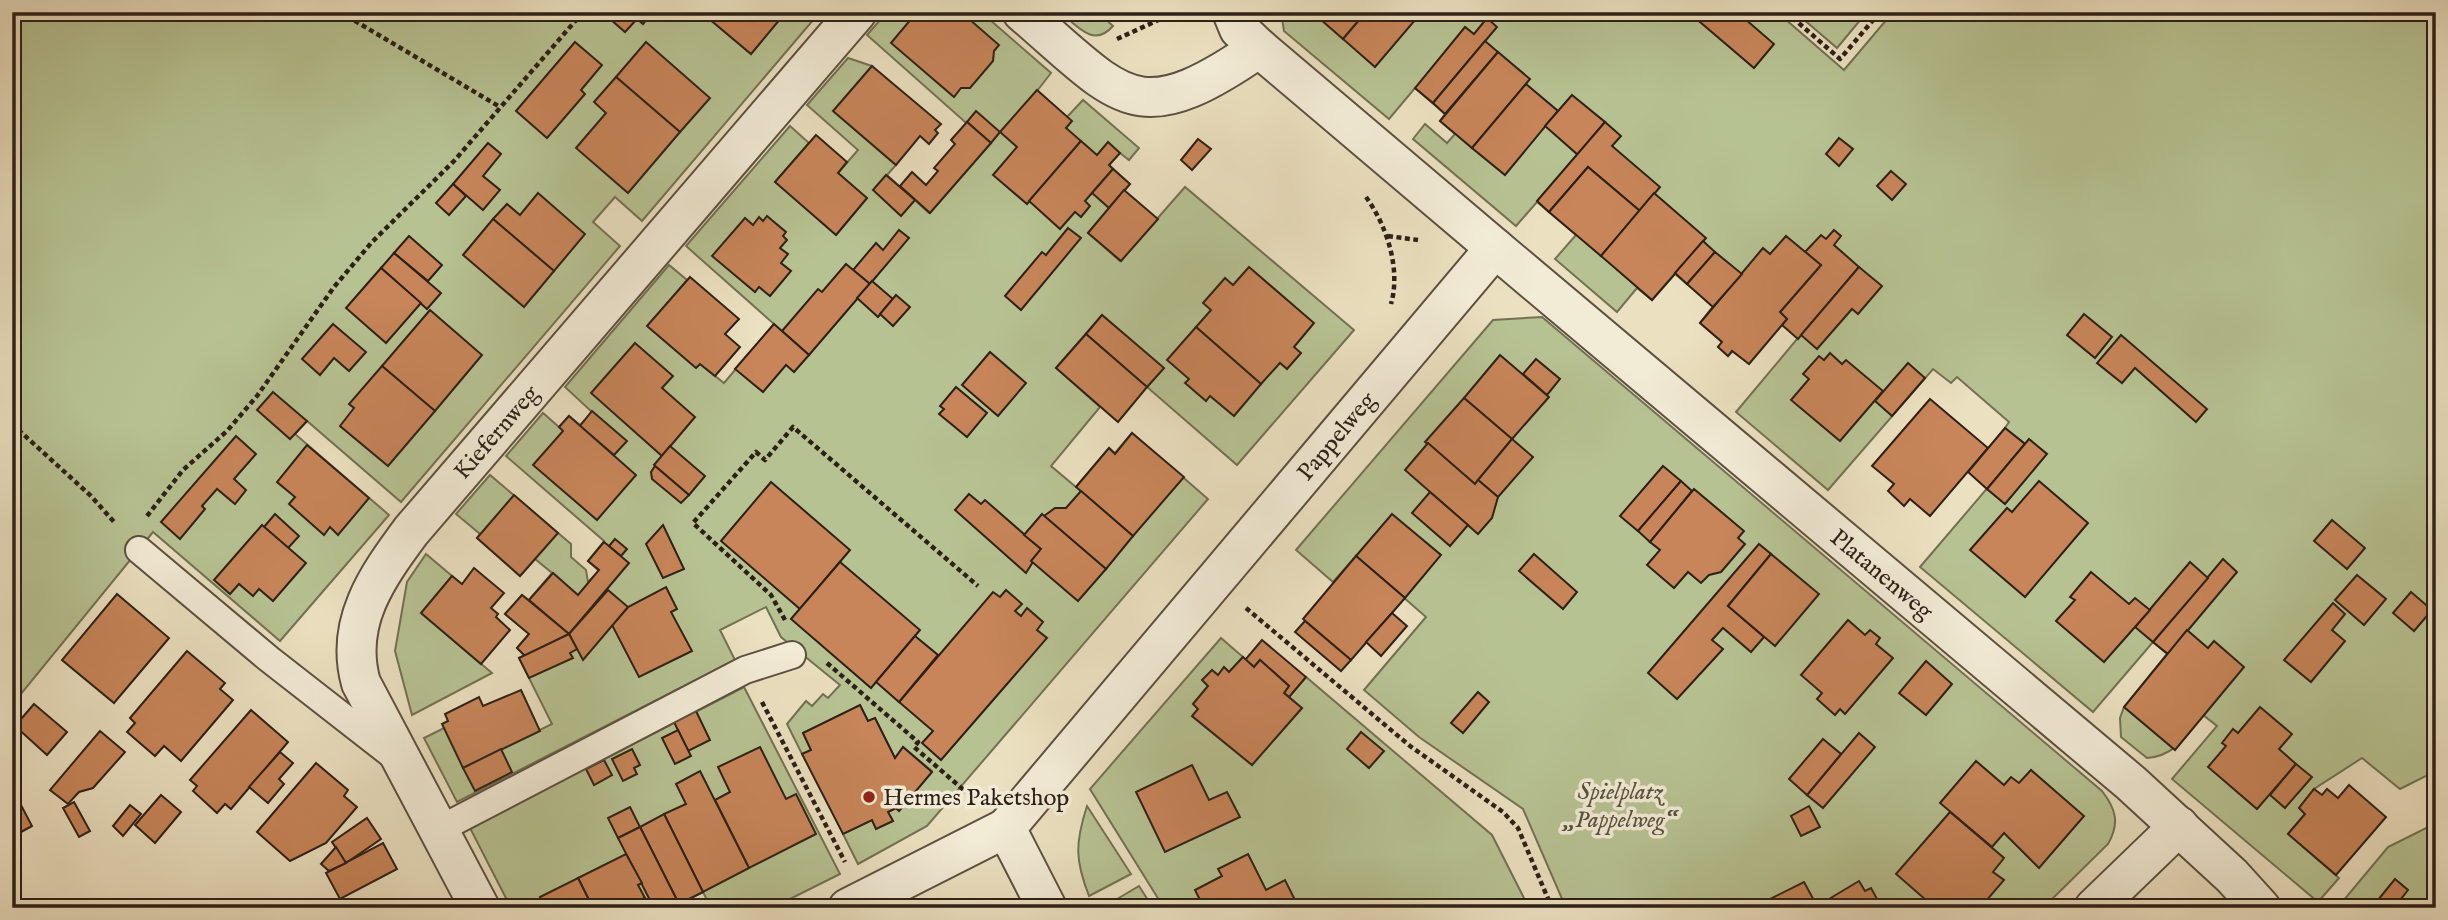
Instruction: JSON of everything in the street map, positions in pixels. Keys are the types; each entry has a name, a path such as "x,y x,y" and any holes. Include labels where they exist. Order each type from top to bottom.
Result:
{"street":[{"name":"Kiefernweg","path":"480,908 361,683 356,666 358,625 366,598 383,568 411,531 857,12"},
{"path":"1022,12 1104,83 1126,94 1147,99 1165,99 1189,92 1215,79 1259,48"},
{"path":"1232,12 1239,29 1259,48 1495,248"},
{"name":"Platanenweg","path":"1495,248 2179,826 2261,908"},
{"name":"Pappelweg","path":"1006,828 1495,248"},
{"path":"2094,908 2179,826"},
{"path":"848,908 1006,828 1047,908"}],"lane":[{"path":"139,550 269,659 402,764"},
{"path":"440,829 745,670 792,655"}],"path":[{"path":"340,12 500,107"},
{"path":"139,550 140,527 160,496 257,396 334,287 372,242 454,161 583,12"},
{"path":"1106,44 1177,12"},
{"path":"1786,12 1840,59 1880,12"},
{"path":"1361,192 1388,236 1393,297 1390,308"},
{"path":"12,424 91,496 139,550"},
{"path":"786,624 771,596 694,523 755,452 765,460 793,428 978,586"},
{"path":"1241,603 1410,746 1503,812 1518,828 1552,908"},
{"path":"823,660 918,742 914,747 966,792"},
{"path":"745,670 846,863"}],"green space":[{"path":"12,12 701,12 751,54 781,18 776,12 820,12 642,221 615,197 593,222 620,246 401,502 307,421 295,434 389,515 280,641 153,532 12,705"},
{"path":"887,12 981,12 1051,73 1037,91 1067,117 1083,100 1139,148 1129,160 1120,153 1109,165 1130,184 1088,233 1120,261 1185,187 1354,330 1237,465 1147,387 1164,368 1102,315 1056,368 1100,407 1051,466 1076,487 1109,448 1115,453 1132,433 1208,499 927,826 858,864 843,834 872,820 876,829 893,821 888,812 896,808 899,811 932,771 903,747 895,758 875,718 868,721 860,705 803,733 811,750 802,754 787,724 806,701 812,706 823,694 828,698 840,685 781,637 766,607 720,630 735,660 457,802 424,738 444,728 501,749 552,724 519,658 524,655 517,648 529,634 505,614 522,595 529,600 552,573 535,559 520,576 477,538 480,534 456,514 490,475 571,544 571,557 586,570 588,582 599,571 588,561 604,541 506,456 543,413 559,427 569,416 580,425 592,412 565,387 669,265 687,280 648,327 696,368 700,364 724,383 774,324 686,246 790,126 809,143 775,182 837,234 867,198 838,173 858,150 807,105 848,58 872,66 834,112 896,165 887,175 929,213 990,144 867,35"},
{"path":"1060,12 1098,12 1113,26 1106,32 1093,35 1080,29"},
{"path":"1281,12 1777,12 1844,70 1893,12 2436,12 2436,771 2400,789 2362,758 2314,789 2299,808 2305,814 2288,834 2339,878 2318,902 2172,779 2217,726 2203,715 2173,749 2147,758 2121,737 2120,718 2124,707 2167,654 2153,642 2093,712 1920,567 2025,444 2005,428 2009,422 1957,377 1951,383 1933,369 1828,490 1736,412 1798,338 1782,325 1749,364 1733,351 1728,356 1718,347 1722,342 1700,323 1713,306 1675,274 1652,300 1637,288 1617,312 1555,259 1576,235 1537,202 1516,226 1413,139 1425,124 1447,143 1455,134 1440,121 1445,114 1415,88 1389,119 1284,31"},
{"path":"1795,12 1867,12 1837,48"},
{"name":"Spielplatz „Pappelweg“","path":"1542,317 2102,791 2115,816 2114,829 2108,844 2043,908 1566,908 1523,809 1419,737 1364,690 1426,617 1356,556 1333,582 1296,550 1493,320"},
{"path":"426,554 452,576 422,614 492,673 412,715 395,651 407,582"},
{"path":"1221,638 1243,657 1229,672 1224,667 1218,675 1212,670 1203,680 1208,686 1193,704 1198,709 1192,716 1252,765 1302,708 1289,697 1306,677 1492,835 1529,908 1164,908 1090,789"},
{"path":"744,687 840,874 772,908 711,908 703,892 679,904 681,908 511,908 470,828"},
{"path":"1087,806 1131,874 1089,896 1078,851"},
{"path":"2436,823 2436,908 2348,908 2343,901 2388,847"},
{"path":"1139,886 1153,908 1102,908"}],"building":[{"path":"602,12 653,12 643,24 637,19 625,32"},
{"path":"701,12 776,12 781,18 751,54"},
{"path":"917,12 961,12 999,45 994,51 993,61 970,88 961,88 954,97 891,43"},
{"path":"1312,12 1366,12 1343,39"},
{"path":"1366,12 1407,12 1416,19 1375,67 1343,39"},
{"path":"1696,12 1737,12 1774,44 1754,68 1693,16"},
{"path":"1487,18 1497,27 1433,103 1415,88 1465,27 1474,34"},
{"path":"1485,41 1498,52 1445,114 1433,103"},
{"path":"575,42 602,65 581,90 585,94 547,138 516,111"},
{"path":"646,42 710,98 680,132 616,77"},
{"path":"1498,52 1530,79 1472,148 1440,121"},
{"path":"872,66 941,124 929,144 920,136 896,165 833,111"},
{"path":"616,77 680,132 628,193 576,148 606,113 594,102"},
{"path":"1526,84 1558,111 1505,175 1472,148"},
{"path":"1037,90 1072,121 1066,128 1081,141 1027,204 993,175 1017,147 1000,132"},
{"path":"1572,95 1605,122 1578,155 1545,126"},
{"path":"976,111 1000,132 991,143 967,122"},
{"path":"967,122 991,143 930,213 900,186 912,172 926,185 938,171 934,168 955,144 951,140"},
{"path":"1605,122 1621,136 1612,146 1660,187 1640,211 1588,167 1549,212 1537,201"},
{"path":"816,135 847,162 838,173 867,198 836,235 775,182"},
{"path":"1839,138 1853,149 1839,166 1826,154"},
{"path":"1198,139 1211,149 1192,170 1181,160"},
{"path":"1081,141 1097,155 1108,142 1120,153 1109,165 1113,169 1085,201 1090,206 1081,217 1075,212 1060,229 1029,201"},
{"path":"488,143 501,154 483,176 500,190 483,210 453,184"},
{"path":"1588,167 1640,211 1601,256 1549,212"},
{"path":"1113,169 1130,184 1109,208 1092,193"},
{"path":"1891,171 1906,184 1892,200 1877,186"},
{"path":"886,175 915,200 901,216 873,190"},
{"path":"453,184 466,196 449,215 436,203"},
{"path":"1124,190 1158,219 1121,261 1088,233"},
{"path":"538,193 585,234 554,271 493,219 507,204 520,215"},
{"path":"1654,193 1706,238 1652,300 1601,256"},
{"path":"767,216 786,232 783,236 787,240 780,248 788,254 781,263 791,271 770,296 759,287 755,292 712,256 745,218 753,225 759,217 763,221"},
{"path":"493,219 554,271 524,307 463,255"},
{"path":"1068,228 1081,238 1021,310 1005,296 1042,252 1046,255"},
{"path":"899,230 909,238 870,284 853,270 876,243 883,250"},
{"path":"1834,230 1841,236 1834,245 1859,267 1798,339 1782,325 1787,319 1780,312 1821,265 1805,252 1821,235 1826,239"},
{"path":"409,236 442,265 428,281 394,253"},
{"path":"1786,236 1821,265 1780,312 1787,319 1749,364 1732,351 1728,356 1718,347 1722,342 1700,323 1763,248 1770,254"},
{"path":"1703,241 1715,252 1687,284 1675,273"},
{"path":"1715,252 1742,274 1713,307 1687,284"},
{"path":"394,253 441,293 427,309 381,268"},
{"path":"846,264 870,284 809,355 782,331 818,289 822,292"},
{"path":"1249,267 1314,323 1294,347 1301,353 1287,369 1280,363 1261,384 1196,327 1211,310 1203,303 1225,278 1233,285"},
{"path":"1859,267 1882,286 1858,314 1852,309 1817,349 1801,335"},
{"path":"381,268 421,303 386,343 346,308"},
{"path":"690,277 739,319 725,334 740,347 715,376 700,364 696,368 647,326"},
{"path":"872,281 893,299 878,317 857,298"},
{"path":"896,295 910,307 893,326 880,314"},
{"path":"430,310 482,355 435,411 382,366"},
{"path":"2084,314 2112,337 2095,358 2067,335"},
{"path":"1102,315 1164,368 1147,387 1086,334"},
{"path":"333,324 366,352 349,371 334,358 320,375 302,359"},
{"path":"774,324 809,355 794,372 786,365 763,392 735,369"},
{"path":"1196,327 1261,384 1234,416 1210,396 1206,401 1185,383 1189,379 1167,360"},
{"path":"1086,334 1147,387 1118,422 1056,368"},
{"path":"2121,335 2207,409 2196,422 2135,368 2122,383 2097,363"},
{"path":"635,343 673,376 662,388 695,417 662,456 591,393"},
{"path":"990,352 1026,383 998,416 962,385"},
{"path":"1830,353 1842,364 1846,360 1883,391 1840,441 1791,400 1809,379 1803,374 1819,356 1824,360"},
{"path":"1500,355 1549,397 1512,439 1464,398"},
{"path":"1536,359 1560,379 1547,395 1523,374"},
{"path":"1908,363 1925,378 1892,416 1875,401"},
{"path":"382,366 435,411 388,466 340,426 354,408 349,404"},
{"path":"956,387 987,413 967,437 939,414 944,409 940,406"},
{"path":"273,392 307,421 290,439 257,410"},
{"path":"1464,398 1512,439 1475,484 1425,442"},
{"path":"1930,399 1988,448 1930,516 1910,499 1904,506 1888,491 1894,484 1872,466"},
{"path":"592,411 627,441 614,455 580,426"},
{"path":"569,416 636,475 597,520 533,465 563,431 559,427"},
{"path":"2005,428 2025,444 1987,489 1968,472"},
{"path":"1132,433 1184,477 1133,536 1076,487 1109,448 1115,454"},
{"path":"236,436 256,454 234,479 246,490 235,504 217,489 202,506 205,509 180,539 161,522"},
{"path":"1512,439 1533,457 1498,497 1478,480"},
{"path":"2029,439 2047,454 2005,504 1987,489"},
{"path":"1428,443 1475,484 1478,480 1498,497 1492,518 1478,534 1405,470"},
{"path":"307,445 369,498 338,535 330,527 324,535 289,504 295,497 277,482"},
{"path":"670,446 705,476 689,495 654,465"},
{"path":"655,466 689,495 681,503 652,479 651,472"},
{"path":"1663,466 1681,481 1638,531 1620,516"},
{"path":"1681,481 1692,491 1650,542 1638,531"},
{"path":"2039,481 2088,523 2025,597 1970,550 2007,508 2012,512"},
{"path":"771,482 850,550 800,609 721,541"},
{"path":"1694,489 1744,531 1738,538 1745,544 1721,572 1709,575 1701,583 1688,572 1674,588 1647,565 1660,550 1650,542"},
{"path":"1081,491 1133,536 1106,569 1044,516 1055,508 1066,508"},
{"path":"1430,492 1468,525 1450,546 1412,513"},
{"path":"969,494 981,504 985,500 1041,549 1026,573 955,510"},
{"path":"514,495 558,533 520,576 477,538"},
{"path":"275,514 299,536 288,548 264,527"},
{"path":"1042,514 1106,569 1078,601 1031,561 1041,549 1024,535"},
{"path":"1392,514 1441,555 1405,598 1356,556"},
{"path":"2332,520 2365,548 2347,569 2314,541"},
{"path":"262,525 306,563 273,601 259,589 253,596 239,584 230,594 214,580"},
{"path":"663,525 684,569 663,578 646,544"},
{"path":"615,539 627,549 621,556 609,546"},
{"path":"604,542 629,563 569,634 529,600 553,573 578,595 599,570 588,561"},
{"path":"1759,544 1771,554 1728,606 1764,637 1751,652 1723,628 1712,640 1723,649 1677,699 1648,673"},
{"path":"1534,554 1577,592 1563,609 1519,571"},
{"path":"1771,554 1819,594 1775,646 1728,606"},
{"path":"1356,556 1405,598 1351,660 1303,619"},
{"path":"2223,559 2237,572 2168,654 2153,642"},
{"path":"840,562 920,630 871,688 791,619"},
{"path":"2190,562 2208,578 2153,642 2135,627"},
{"path":"474,568 504,593 491,608 510,630 481,664 421,613 452,576 462,584"},
{"path":"2091,572 2129,604 2135,598 2150,610 2104,662 2056,621 2075,600 2070,597"},
{"path":"2357,575 2386,599 2364,625 2335,600"},
{"path":"666,587 677,609 671,612 692,651 639,677 612,625 628,607"},
{"path":"608,590 628,607 583,660 569,634"},
{"path":"1006,590 1022,604 1015,611 1021,616 1027,608 1043,622 1037,630 1047,638 941,760 922,743 933,731 899,702 993,592 1000,597"},
{"path":"2411,592 2432,610 2414,631 2393,613"},
{"path":"117,594 169,638 114,703 62,660"},
{"path":"522,595 569,634 525,656 517,648 529,634 505,614"},
{"path":"2333,603 2345,614 2332,630 2345,641 2311,682 2284,660"},
{"path":"1392,613 1407,626 1381,656 1366,642"},
{"path":"1848,620 1865,635 1870,630 1880,638 1876,644 1893,658 1845,714 1840,709 1835,715 1817,699 1822,693 1801,675"},
{"path":"1305,621 1351,660 1341,671 1295,632"},
{"path":"2187,630 2208,648 2214,641 2244,667 2175,750 2124,707"},
{"path":"569,634 577,649 570,653 573,658 529,678 519,658"},
{"path":"915,636 938,655 899,702 876,682"},
{"path":"1262,640 1306,677 1289,697 1284,693 1289,686 1260,660 1254,667 1245,660"},
{"path":"187,651 225,683 220,689 233,700 181,761 164,746 155,756 127,732 135,723 130,718"},
{"path":"1243,657 1254,667 1260,660 1289,686 1284,693 1302,708 1252,765 1192,716 1198,709 1193,704 1208,686 1202,680 1212,670 1218,675 1224,667 1229,672"},
{"path":"1926,661 1952,684 1926,715 1899,693"},
{"path":"521,690 540,731 463,768 442,724 448,721 445,714 479,697 483,706"},
{"path":"1478,692 1489,702 1463,733 1451,723"},
{"path":"34,704 67,732 47,755 15,726"},
{"path":"860,705 868,721 875,718 895,758 903,747 932,772 899,811 896,808 888,812 893,821 876,829 872,820 843,834 802,754 811,750 803,733"},
{"path":"2260,707 2292,734 2279,749 2296,764 2257,809 2208,767 2226,746 2222,743 2233,729 2238,733"},
{"path":"251,710 288,742 231,809 225,804 217,813 193,791 197,786 190,780"},
{"path":"696,711 710,740 688,751 674,722"},
{"path":"678,730 691,756 675,764 662,738"},
{"path":"100,731 125,752 93,788 79,792 68,804 50,790"},
{"path":"1361,732 1384,751 1369,768 1347,749"},
{"path":"1859,733 1875,747 1823,808 1807,795"},
{"path":"1823,739 1841,754 1807,795 1789,779"},
{"path":"760,747 786,799 796,794 816,834 749,868 715,800 730,792 718,767"},
{"path":"501,749 512,772 475,791 463,768"},
{"path":"632,749 640,765 634,768 637,774 623,781 612,759"},
{"path":"280,752 293,763 279,779 284,784 268,803 249,787"},
{"path":"604,760 612,775 594,785 586,769"},
{"path":"1976,761 2004,785 2011,777 2019,783 2031,770 2084,816 2039,868 2004,833 1992,847 1940,803"},
{"path":"316,763 348,790 344,796 357,807 326,843 290,861 257,832"},
{"path":"2296,764 2312,777 2285,808 2270,795"},
{"path":"1192,765 1209,800 1227,792 1240,817 1165,852 1136,792"},
{"path":"700,771 749,868 703,892 664,814 686,804 676,784"},
{"path":"2349,785 2386,817 2336,875 2288,834 2305,814 2299,808 2314,789 2322,795 2327,789 2338,798"},
{"path":"12,788 32,826 12,837"},
{"path":"161,795 181,812 155,843 135,825"},
{"path":"74,802 90,831 79,837 63,808"},
{"path":"130,805 141,814 123,836 113,826"},
{"path":"1809,806 1820,827 1801,836 1791,816"},
{"path":"630,807 640,827 618,838 608,818"},
{"path":"1950,812 2004,858 1993,872 2004,880 1980,908 1922,908 1926,900 1896,874"},
{"path":"664,814 703,892 679,904 640,827"},
{"path":"367,818 381,839 346,863 332,842"},
{"path":"640,827 679,904 671,908 654,908 618,838"},
{"path":"383,843 397,869 340,899 326,873"},
{"path":"336,847 346,863 329,871 321,864"},
{"path":"626,854 642,883 638,885 645,898 639,900 643,908 593,908 578,878"},
{"path":"1248,854 1266,890 1285,880 1299,908 1204,908 1195,890 1222,876 1218,869"},
{"path":"578,878 593,908 546,908 540,897"},
{"path":"2395,879 2408,890 2394,908 2373,906"},
{"path":"1859,881 1865,891 1871,888 1882,908 1814,908"},
{"path":"1804,882 1817,906 1762,908 1760,904"}],"place":[{"name":"Hermes Paketshop","path":"869,797"}]}
